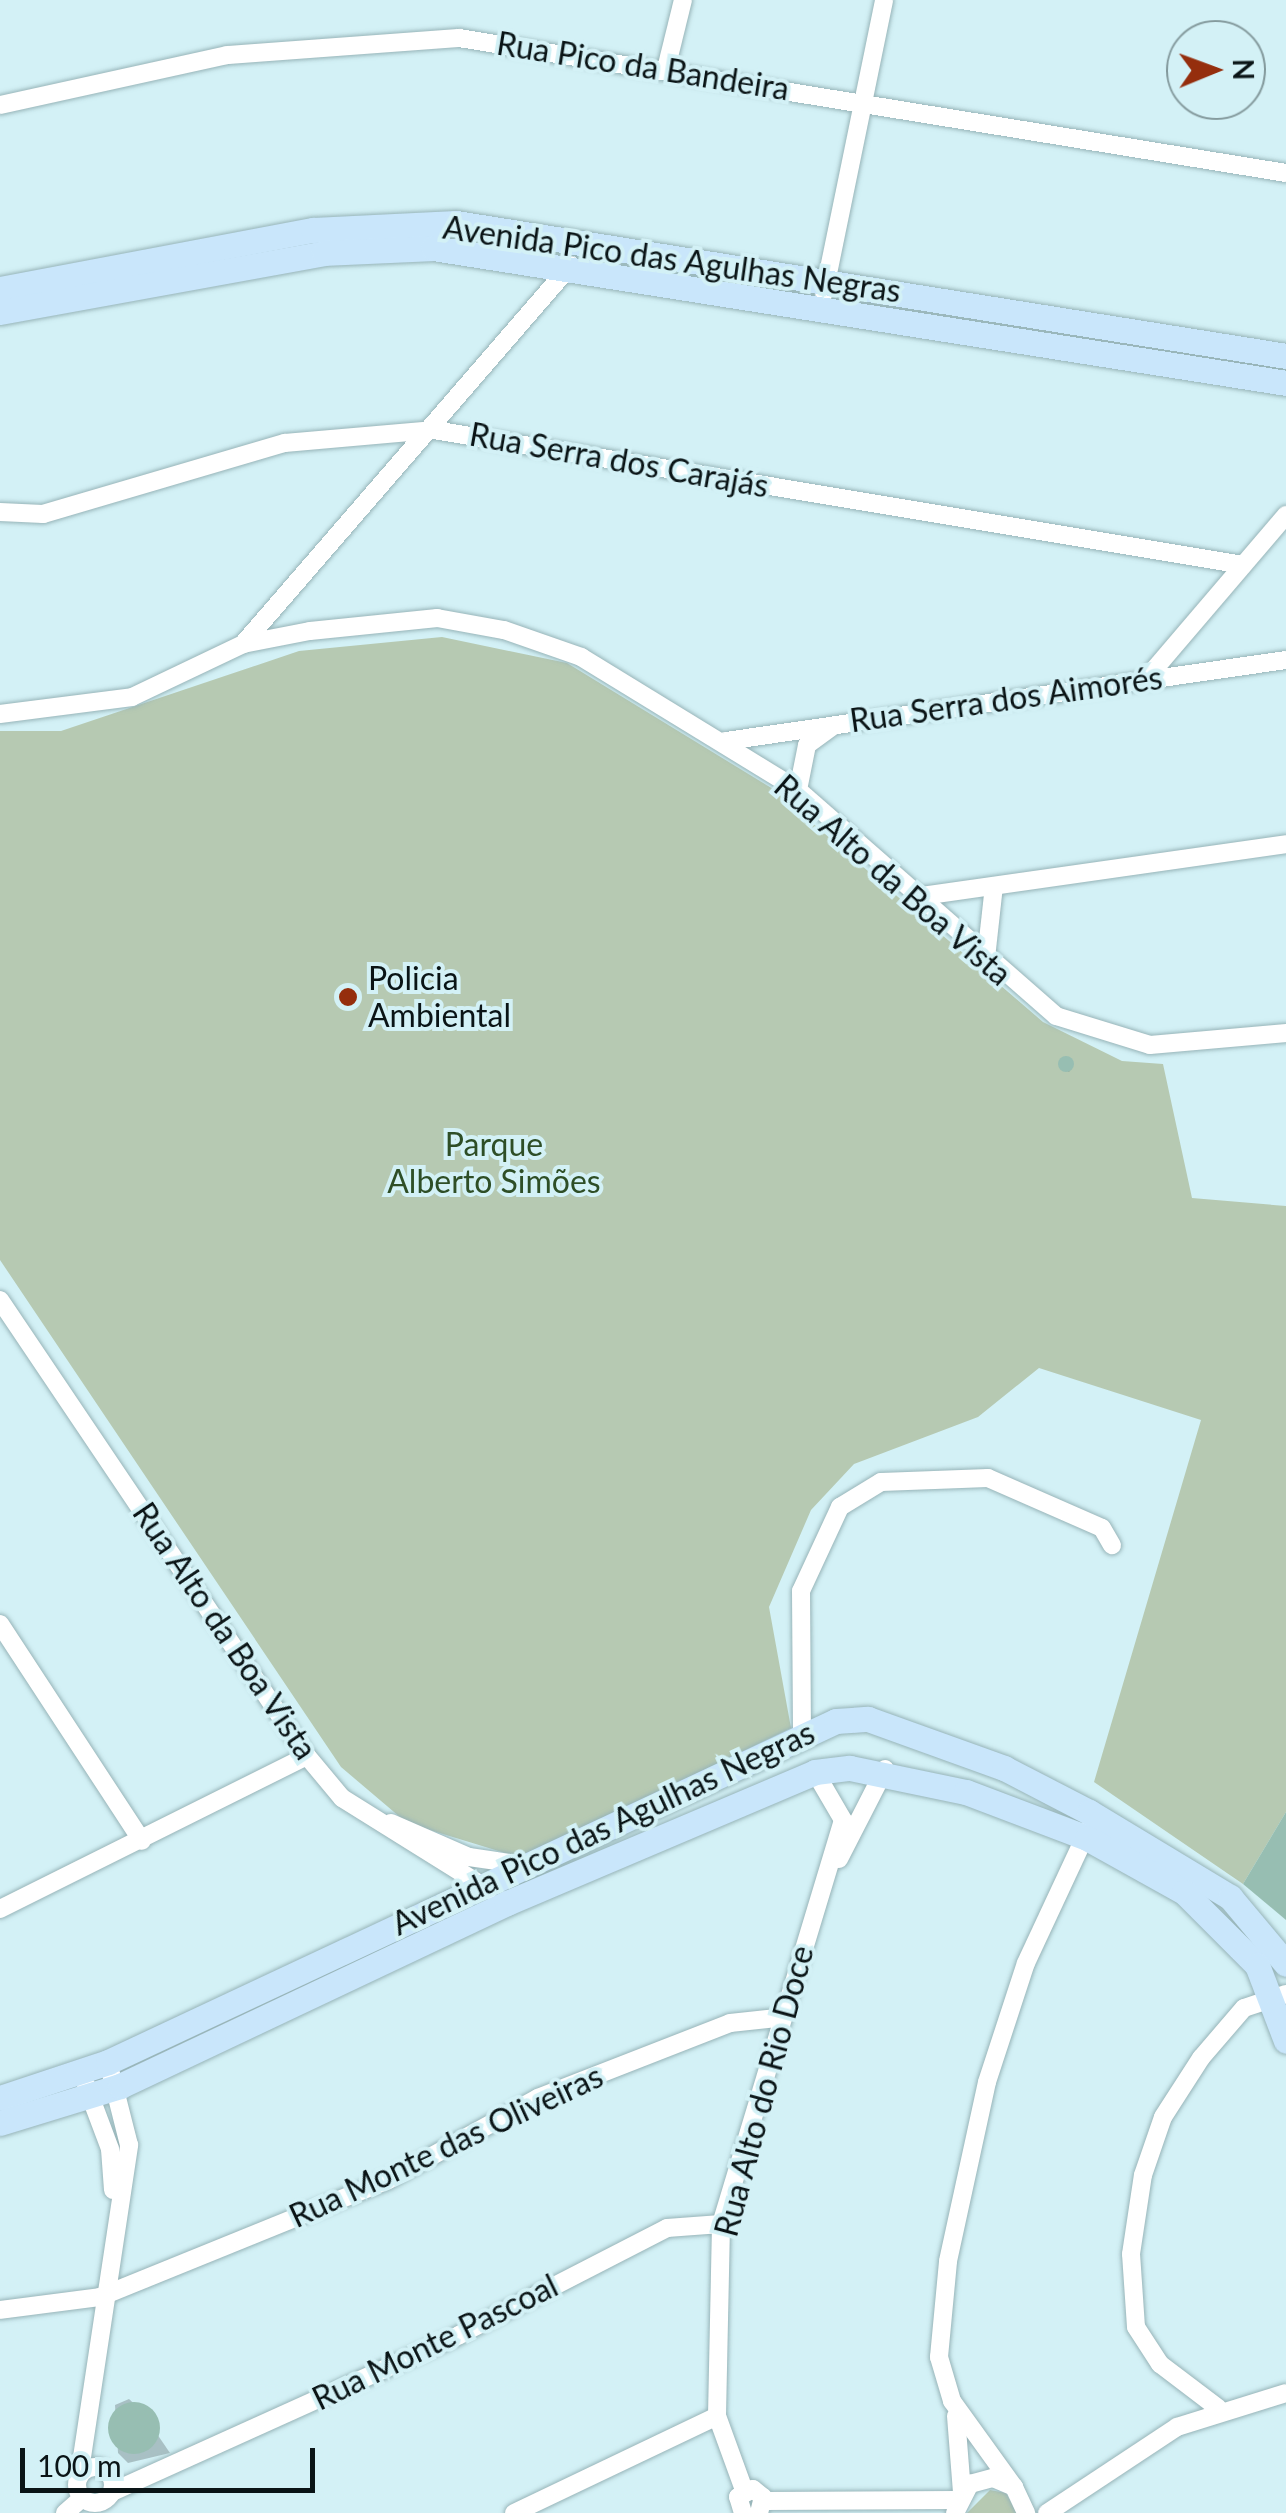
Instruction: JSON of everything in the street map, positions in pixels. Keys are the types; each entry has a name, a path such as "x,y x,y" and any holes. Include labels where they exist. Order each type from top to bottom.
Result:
{"street":[{"path":"666,69 683,0"},
{"path":"824,293 860,100 884,0"},
{"name":"Rua Pico da Bandeira","path":"0,105 227,55 459,38 860,100 1286,173"},
{"name":"Avenida Pico das Agulhas Negras","path":"0,289 407,221 824,293 1286,383"},
{"name":"Avenida Pico das Agulhas Negras","path":"0,312 352,250 433,248 824,293 1286,356"},
{"path":"242,644 434,430 572,266"},
{"name":"Rua Serra dos Carajás","path":"0,512 43,514 284,444 434,430 1243,565"},
{"path":"1146,679 1286,515"},
{"name":"Rua Alto da Boa Vista","path":"0,714 132,697 242,644 375,620 504,630 581,657 726,741 798,790 1056,1016 1125,1043 1286,1034"},
{"name":"Rua Serra dos Aimorés","path":"726,741 1286,660"},
{"path":"798,790 807,745 841,722"},
{"path":"922,896 1286,844"},
{"path":"986,958 994,886"},
{"name":"Rua Alto da Boa Vista","path":"0,1300 307,1756 342,1798 377,1817 414,1851 480,1884 506,1903"},
{"path":"830,1871 843,1820 815,1772 802,1734 801,1591 840,1507 867,1490 936,1475 988,1478 1102,1528 1112,1546"},
{"path":"0,1624 142,1841"},
{"name":"Avenida Pico das Agulhas Negras","path":"0,2122 86,2085 108,2062 522,1864 836,1721 890,1727 1004,1768 1211,1913 1280,1995"},
{"path":"830,1871 866,1820 885,1769 890,1727"},
{"path":"0,1908 307,1756"},
{"name":"Avenida Pico das Agulhas Negras","path":"0,2098 86,2085 120,2086 506,1903 815,1772 885,1769 1088,1825 1230,1897 1286,1964"},
{"path":"377,1817 469,1857 522,1864"},
{"path":"958,2502 964,2446 939,2358 966,2163 1026,1963 1088,1825"},
{"name":"Rua Alto do Rio Doce","path":"744,2490 717,2416 721,2224 778,2018 830,1871"},
{"path":"1218,2408 1160,2364 1136,2326 1131,2254 1162,2117 1244,2008 1280,1995 1286,2042"},
{"name":"Rua Monte das Oliveiras","path":"0,2310 100,2297 388,2180 538,2098 730,2022 778,2018"},
{"path":"78,2507 83,2429 100,2297 129,2145 120,2086 108,2062"},
{"path":"86,2085 110,2148 110,2240"},
{"name":"Rua Monte Pascoal","path":"108,2478 151,2475 666,2228 721,2224"},
{"path":"1046,2513 1076,2491 1218,2408 1286,2393"},
{"path":"952,2401 1017,2490 1026,2513"},
{"path":"514,2513 717,2416"},
{"path":"83,2429 108,2478"},
{"path":"79,2477 108,2478"},
{"path":"78,2507 108,2478"},
{"path":"744,2490 762,2507 925,2510 958,2502 982,2479 1017,2490 1076,2491"},
{"path":"743,2513 744,2490"}],"green space":[{"name":"Parque Alberto Simões","path":"442,637 567,663 773,789 1043,1022 1122,1061 1163,1064 1192,1198 1286,1206 1286,1812 1243,1884 1094,1782 1201,1420 1039,1368 978,1417 854,1464 811,1510 769,1607 791,1728 521,1858 407,1823 341,1767 0,1260 0,731 61,731 299,651"},
{"path":"990,2490 1006,2493 1017,2513 967,2513"}],"building":[{"path":"1066,1056 1074,1064 1066,1072 1058,1064"},
{"path":"1286,1812 1286,1920 1243,1884"},
{"path":"134,2402 153,2409 160,2428 153,2447 134,2454 115,2447 108,2428 115,2409"}],"place":[{"name":"Policia Ambiental","path":"348,997"}]}
